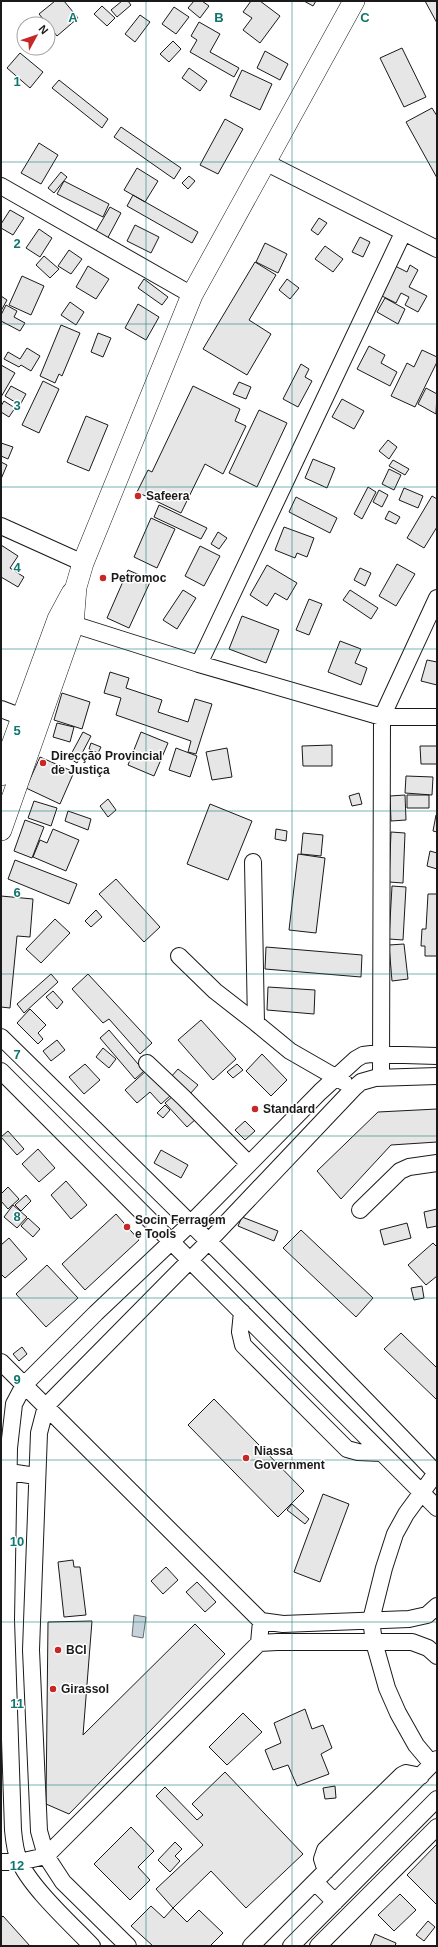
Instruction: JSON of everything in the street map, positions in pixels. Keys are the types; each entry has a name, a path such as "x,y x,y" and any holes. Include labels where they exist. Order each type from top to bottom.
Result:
{"main road":[{"path":"1,830 66,622 82,563 192,295 354,1"},
{"path":"1,775 22,717 66,622"}],"street":[{"path":"265,162 437,249"},
{"path":"1,186 192,295"},
{"path":"199,664 403,233"},
{"path":"1,526 82,563"},
{"path":"381,1078 382,717 437,598"},
{"path":"66,622 199,664 382,717 437,717"},
{"path":"1,709 22,717"},
{"path":"254,862 256,1023"},
{"path":"179,956 215,991 290,1051 354,1088"},
{"path":"1,1037 191,1223 358,1390 437,1473 406,1514 395,1534 384,1568 371,1620 374,1642 387,1688 416,1745 435,1762 251,1946"},
{"path":"92,1946 47,1899 19,1862 16,1853 13,1830 4,1647 9,1448 14,1404 24,1385 96,1313 191,1223 336,1077 363,1055 437,1056"},
{"path":"147,1063 208,1121 249,1164"},
{"path":"1,1071 437,1508"},
{"path":"128,1946 63,1882 46,1856 39,1831 31,1650 36,1476 39,1433 46,1406 68,1387 354,1088 368,1080 381,1078 437,1076"},
{"path":"360,1210 400,1171 409,1167 437,1163"},
{"path":"242,1312 240,1332 243,1345 347,1449 358,1452 382,1453"},
{"path":"281,1351 300,1332"},
{"path":"1,1362 262,1621 283,1624 409,1619 427,1615 437,1606"},
{"path":"338,1408 358,1390"},
{"path":"9,1472 36,1476"},
{"path":"4,1620 32,1622"},
{"path":"1,1862 19,1862 46,1856 259,1643 262,1621"},
{"path":"259,1643 412,1642 428,1648 437,1656"},
{"path":"4,1647 31,1650"},
{"path":"291,1946 437,1799"},
{"path":"318,1946 437,1828"},
{"path":"375,1862 389,1874"},
{"path":"320,1876 335,1902"}],"shaded area":[{"path":"134,1615 146,1617 143,1638 132,1636"}],"building":[{"path":"55,1 64,1 78,18 57,36 56,16 41,16 39,14"},
{"path":"122,1 128,1 131,5 117,17 111,10"},
{"path":"194,1 202,1 209,6 200,18 188,8"},
{"path":"251,1 260,1 280,16 260,43 243,30 252,18 243,12"},
{"path":"304,1 316,1 313,6"},
{"path":"425,1 437,1 437,23"},
{"path":"102,6 115,18 107,26 94,14"},
{"path":"174,7 189,17 176,34 162,24"},
{"path":"140,15 150,22 135,42 125,34"},
{"path":"199,22 220,34 210,52 239,68 234,77 190,52 197,40 191,36"},
{"path":"173,41 181,49 169,62 160,54"},
{"path":"402,48 426,97 404,107 380,58"},
{"path":"265,51 288,64 280,80 257,68"},
{"path":"17,56 24,56 43,72 30,88 7,68"},
{"path":"189,68 207,81 200,91 182,78"},
{"path":"242,70 272,84 260,110 230,96"},
{"path":"59,80 108,119 102,128 52,88"},
{"path":"432,108 437,116 437,178 406,122"},
{"path":"225,119 243,129 218,174 200,165"},
{"path":"121,127 181,168 174,179 114,137"},
{"path":"39,143 58,155 41,184 21,173"},
{"path":"137,168 158,181 145,202 124,190"},
{"path":"61,172 67,177 54,193 48,188"},
{"path":"189,176 195,181 188,189 182,183"},
{"path":"64,181 109,204 103,217 57,194"},
{"path":"133,195 198,232 192,243 127,206"},
{"path":"110,207 121,213 105,243 93,236"},
{"path":"10,210 24,218 13,235 1,228 1,224"},
{"path":"319,218 327,223 318,235 311,230"},
{"path":"135,225 159,237 151,253 127,241"},
{"path":"39,229 52,238 40,257 26,248"},
{"path":"360,237 370,242 363,257 352,252"},
{"path":"265,243 287,254 278,273 256,262"},
{"path":"325,246 343,259 333,272 315,259"},
{"path":"69,250 82,259 71,274 58,266"},
{"path":"44,256 59,269 50,278 36,265"},
{"path":"255,262 276,275 249,320 271,334 247,375 203,349"},
{"path":"410,265 418,270 409,287 427,296 418,312 405,305 409,297 401,293 396,303 380,295 395,266 407,272"},
{"path":"88,266 109,279 96,299 76,287"},
{"path":"22,276 44,286 31,315 9,305"},
{"path":"144,279 168,297 162,305 138,288"},
{"path":"287,279 299,288 290,299 279,290"},
{"path":"1,296 7,300 1,311"},
{"path":"385,298 405,309 398,324 377,312"},
{"path":"70,302 84,312 76,325 61,315"},
{"path":"138,304 159,317 146,340 125,328"},
{"path":"6,305 17,311 14,317 25,323 20,331 1,321 1,315"},
{"path":"61,325 80,333 62,376 59,374 55,383 40,376"},
{"path":"98,333 111,338 103,357 91,352"},
{"path":"369,346 385,355 381,363 397,372 390,386 357,369"},
{"path":"27,348 40,356 31,371 21,365 19,367 4,359 8,352 20,359"},
{"path":"422,350 437,357 437,362 415,407 391,396 407,363 414,367"},
{"path":"301,364 309,369 305,377 312,381 298,407 283,399"},
{"path":"1,365 15,373 1,397"},
{"path":"43,381 59,389 39,433 22,425"},
{"path":"239,382 251,387 246,399 233,394"},
{"path":"11,386 26,394 20,405 5,396"},
{"path":"193,386 240,409 235,421 246,426 223,474 205,464 181,513 137,492 148,470 152,472"},
{"path":"426,388 437,394 436,414 418,404"},
{"path":"342,399 364,411 354,429 332,417"},
{"path":"4,401 15,408 9,417 1,412 1,406"},
{"path":"259,410 287,423 257,487 229,473"},
{"path":"86,416 108,425 89,471 67,462"},
{"path":"388,440 397,447 389,459 379,451"},
{"path":"1,443 13,447 8,459 1,456"},
{"path":"313,459 335,468 327,488 305,478"},
{"path":"393,460 409,469 405,475 389,466"},
{"path":"1,462 7,465 1,479"},
{"path":"389,469 401,475 394,490 382,484"},
{"path":"368,487 376,492 362,519 354,514"},
{"path":"404,488 423,496 418,508 399,500"},
{"path":"379,490 388,495 382,507 373,502"},
{"path":"432,496 437,499 437,527 424,548 407,538"},
{"path":"296,497 337,518 330,533 289,512"},
{"path":"159,505 207,528 201,539 154,517"},
{"path":"389,511 400,517 396,524 385,519"},
{"path":"151,518 175,529 157,568 134,557"},
{"path":"284,527 314,538 307,557 297,553 295,558 275,550"},
{"path":"218,532 227,538 219,549 211,544"},
{"path":"1,545 18,556 10,568 24,577 18,587 1,577"},
{"path":"200,546 220,556 204,586 185,576"},
{"path":"397,564 415,574 396,606 379,596"},
{"path":"267,565 297,583 287,600 275,593 267,606 250,595"},
{"path":"360,568 371,573 365,586 354,580"},
{"path":"128,570 151,580 129,628 107,618"},
{"path":"183,590 196,598 177,629 163,620"},
{"path":"350,590 378,608 371,619 343,600"},
{"path":"309,599 322,604 309,635 296,630"},
{"path":"242,616 279,630 266,663 229,649"},
{"path":"340,641 361,649 355,663 367,668 361,685 328,672"},
{"path":"427,660 437,662 437,685 421,681"},
{"path":"110,672 129,678 126,688 162,700 158,712 188,722 195,699 212,704 196,754 188,752 191,741 116,715 121,698 104,693"},
{"path":"62,693 90,702 82,729 54,720"},
{"path":"57,723 74,727 70,742 53,737"},
{"path":"83,732 91,736 77,763 69,758"},
{"path":"141,732 168,743 154,776 128,765"},
{"path":"91,743 101,747 98,753 89,749"},
{"path":"332,745 332,766 303,766 302,746"},
{"path":"420,746 437,746 437,764 421,764"},
{"path":"176,748 197,756 190,777 169,770"},
{"path":"227,748 232,777 212,780 206,752"},
{"path":"40,757 74,772 60,804 26,788"},
{"path":"406,776 433,777 432,795 405,793"},
{"path":"359,793 362,804 352,806 349,796"},
{"path":"405,795 406,820 391,821 390,796"},
{"path":"407,795 429,795 429,808 407,808"},
{"path":"108,799 116,810 108,817 100,806"},
{"path":"34,801 57,808 51,826 28,818"},
{"path":"210,804 252,821 228,880 187,864"},
{"path":"68,811 91,819 88,830 65,821"},
{"path":"436,815 437,816 437,832 433,831"},
{"path":"25,820 44,827 32,858 14,851"},
{"path":"53,829 79,840 66,871 33,857 40,840 47,843"},
{"path":"276,829 287,831 286,841 275,839"},
{"path":"391,832 405,833 403,883 389,882"},
{"path":"303,833 323,835 321,856 301,854"},
{"path":"430,851 437,853 437,869 427,866"},
{"path":"298,854 325,858 316,933 289,930"},
{"path":"15,860 77,884 69,904 8,879"},
{"path":"116,879 160,927 144,942 99,894"},
{"path":"392,886 406,887 403,940 389,939"},
{"path":"428,894 437,894 437,956 425,956 425,946 421,946 422,929 426,929"},
{"path":"1,896 33,899 30,937 17,936 10,1008 1,1007"},
{"path":"96,910 102,917 91,927 85,921"},
{"path":"55,919 70,933 41,963 26,949"},
{"path":"404,944 408,979 392,981 389,945"},
{"path":"266,947 362,955 361,977 265,969"},
{"path":"51,974 58,982 24,1013 17,1004"},
{"path":"88,974 152,1043 140,1054 109,1019 103,1023 72,989"},
{"path":"268,987 315,990 314,1014 267,1010"},
{"path":"53,991 63,1002 57,1009 46,997"},
{"path":"30,1009 46,1025 38,1033 43,1039 38,1044 17,1023"},
{"path":"201,1020 236,1059 213,1080 178,1040"},
{"path":"109,1030 144,1071 135,1079 100,1038"},
{"path":"57,1040 65,1050 51,1061 43,1051"},
{"path":"103,1048 116,1059 109,1068 96,1057"},
{"path":"262,1054 287,1080 271,1096 246,1071"},
{"path":"85,1064 100,1080 84,1094 69,1077"},
{"path":"237,1064 243,1070 233,1078 227,1072"},
{"path":"178,1069 198,1085 190,1094 170,1078"},
{"path":"147,1070 170,1096 161,1104 150,1092 137,1103 125,1090"},
{"path":"174,1095 196,1119 187,1127 165,1103"},
{"path":"165,1105 170,1110 163,1118 157,1113"},
{"path":"437,1109 437,1142 391,1145 341,1199 317,1171 378,1112"},
{"path":"245,1121 255,1131 245,1140 235,1130"},
{"path":"8,1131 24,1149 17,1155 1,1137"},
{"path":"38,1149 55,1168 39,1182 22,1164"},
{"path":"161,1150 188,1165 181,1178 154,1163"},
{"path":"66,1181 87,1205 71,1219 51,1195"},
{"path":"8,1187 19,1199 8,1209 1,1201 1,1194"},
{"path":"26,1195 31,1201 21,1211 15,1205"},
{"path":"13,1205 27,1217 17,1228 4,1217"},
{"path":"437,1209 437,1226 427,1228 424,1212"},
{"path":"116,1214 139,1240 85,1290 62,1264"},
{"path":"242,1217 278,1231 274,1241 238,1226"},
{"path":"28,1218 40,1229 33,1237 21,1226"},
{"path":"407,1223 411,1238 384,1245 380,1230"},
{"path":"301,1230 373,1298 356,1317 283,1248"},
{"path":"9,1238 27,1259 5,1278 1,1274 1,1245"},
{"path":"433,1243 437,1247 437,1276 426,1285 408,1265"},
{"path":"47,1265 78,1298 46,1327 16,1294"},
{"path":"422,1286 424,1298 414,1300 411,1288"},
{"path":"401,1333 437,1368 437,1400 384,1349"},
{"path":"22,1347 27,1354 19,1361 13,1354"},
{"name":"Niassa Government","path":"214,1399 304,1491 278,1517 188,1425"},
{"path":"323,1494 349,1504 320,1582 294,1572"},
{"path":"292,1504 309,1519 305,1524 287,1510"},
{"path":"73,1560 74,1567 80,1567 86,1615 64,1617 58,1562"},
{"path":"166,1567 178,1580 163,1594 151,1581"},
{"path":"197,1582 216,1602 205,1612 186,1592"},
{"path":"92,1621 83,1735 195,1624 225,1654 69,1814 46,1804 48,1622"},
{"path":"305,1709 312,1729 323,1725 332,1748 321,1754 329,1774 297,1786 288,1765 273,1770 265,1750 281,1743 274,1723"},
{"path":"243,1713 262,1732 227,1765 209,1747"},
{"path":"225,1772 303,1854 246,1908 211,1871 173,1908 156,1889 203,1845 156,1796 165,1787 197,1820 203,1815 192,1804"},
{"path":"335,1786 336,1798 325,1799 323,1788"},
{"path":"131,1827 154,1851 138,1867 150,1880 130,1900 94,1864"},
{"path":"175,1842 182,1849 175,1856 180,1861 170,1872 158,1860"},
{"path":"437,1844 437,1905 407,1875"},
{"path":"400,1894 416,1910 394,1931 378,1915"},
{"path":"151,1906 164,1918 173,1908 187,1922 199,1910 223,1933 210,1946 153,1946 131,1926"},
{"path":"3,1916 30,1946 1,1946 1,1918"},
{"path":"428,1921 435,1927 424,1941 416,1935"},
{"path":"375,1934 396,1943 395,1946 370,1946"}],"place":[{"name":"Safeera","path":"138,496"},
{"name":"Petromoc","path":"103,578"},
{"name":"Direcção Provincial de Justiça","path":"43,763"},
{"name":"Standard","path":"255,1109"},
{"name":"Socin Ferragem e Tools","path":"127,1227"},
{"name":"Niassa Government","path":"246,1458"},
{"name":"BCI","path":"58,1650"},
{"name":"Girassol","path":"53,1689"}]}
